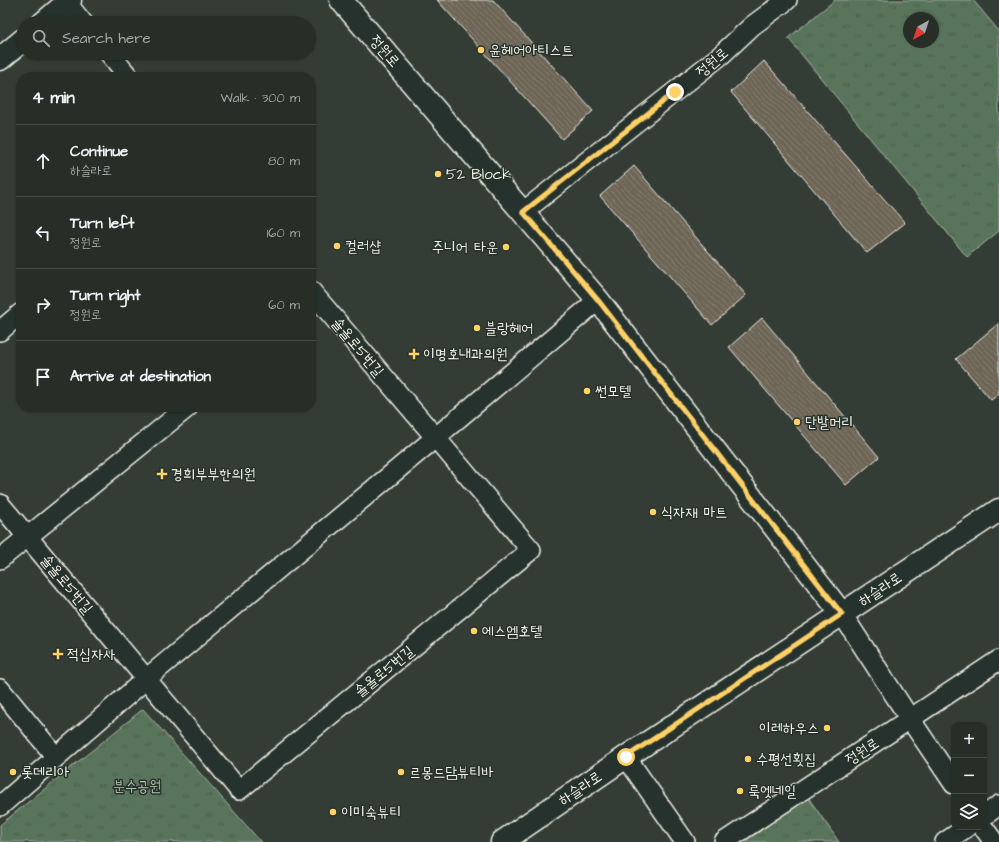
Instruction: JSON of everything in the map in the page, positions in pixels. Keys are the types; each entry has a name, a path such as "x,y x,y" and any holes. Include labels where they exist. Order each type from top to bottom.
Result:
{"street":[{"name":"정원로","path":"341,0 598,300 842,614"},
{"name":"정원로","path":"523,212 715,60 752,26 787,0"},
{"path":"51,16 68,2 79,16"},
{"path":"0,59 16,46"},
{"path":"115,60 125,72"},
{"path":"0,806 146,679 598,300"},
{"name":"솔올로5번길","path":"0,504 239,790 531,550 316,302"},
{"path":"0,331 16,317"},
{"path":"0,560 182,412"},
{"name":"하슬라로","path":"502,842 626,757 999,510"},
{"path":"842,614 951,780"},
{"name":"정원로","path":"724,842 999,660"},
{"path":"0,689 56,757"},
{"path":"626,757 685,842"},
{"path":"987,814 999,806"},
{"path":"945,842 963,830"},
{"path":"985,830 994,842"}],"green space":[{"path":"835,0 973,0 999,31 999,231 967,257 788,38"},
{"name":"분수공원","path":"143,709 261,842 0,842 0,825"},
{"path":"803,790 839,842 724,842"}],"building":[{"path":"437,0 493,0 593,111 562,139"},
{"path":"764,61 905,223 867,253 731,92"},
{"path":"634,166 746,295 712,325 600,196"},
{"path":"762,318 879,457 846,485 729,347"},
{"path":"999,323 999,394 991,400 956,359"}],"place":[{"name":"윤헤어아티스트","path":"481,50"},
{"name":"52 Block","path":"438,174"},
{"name":"컬러샵","path":"337,246"},
{"name":"주니어 타운","path":"506,247"},
{"name":"블랑헤어","path":"477,328"},
{"name":"이명호내과의원","path":"414,354"},
{"name":"썬모텔","path":"587,391"},
{"name":"단발머리","path":"797,422"},
{"name":"경희부부한의원","path":"162,474"},
{"name":"식자재 마트","path":"653,512"},
{"name":"에스엠호텔","path":"474,631"},
{"name":"적십자사","path":"58,654"},
{"name":"이레하우스","path":"827,728"},
{"name":"수평선횟집","path":"748,759"},
{"name":"롯데리아","path":"13,772"},
{"name":"르몽드담뷰티바","path":"401,772"},
{"name":"룩엣네일","path":"740,791"},
{"name":"이미숙뷰티","path":"333,812"}],"route":[{"path":"626,757 842,614 598,300 523,212 675,92"}]}
